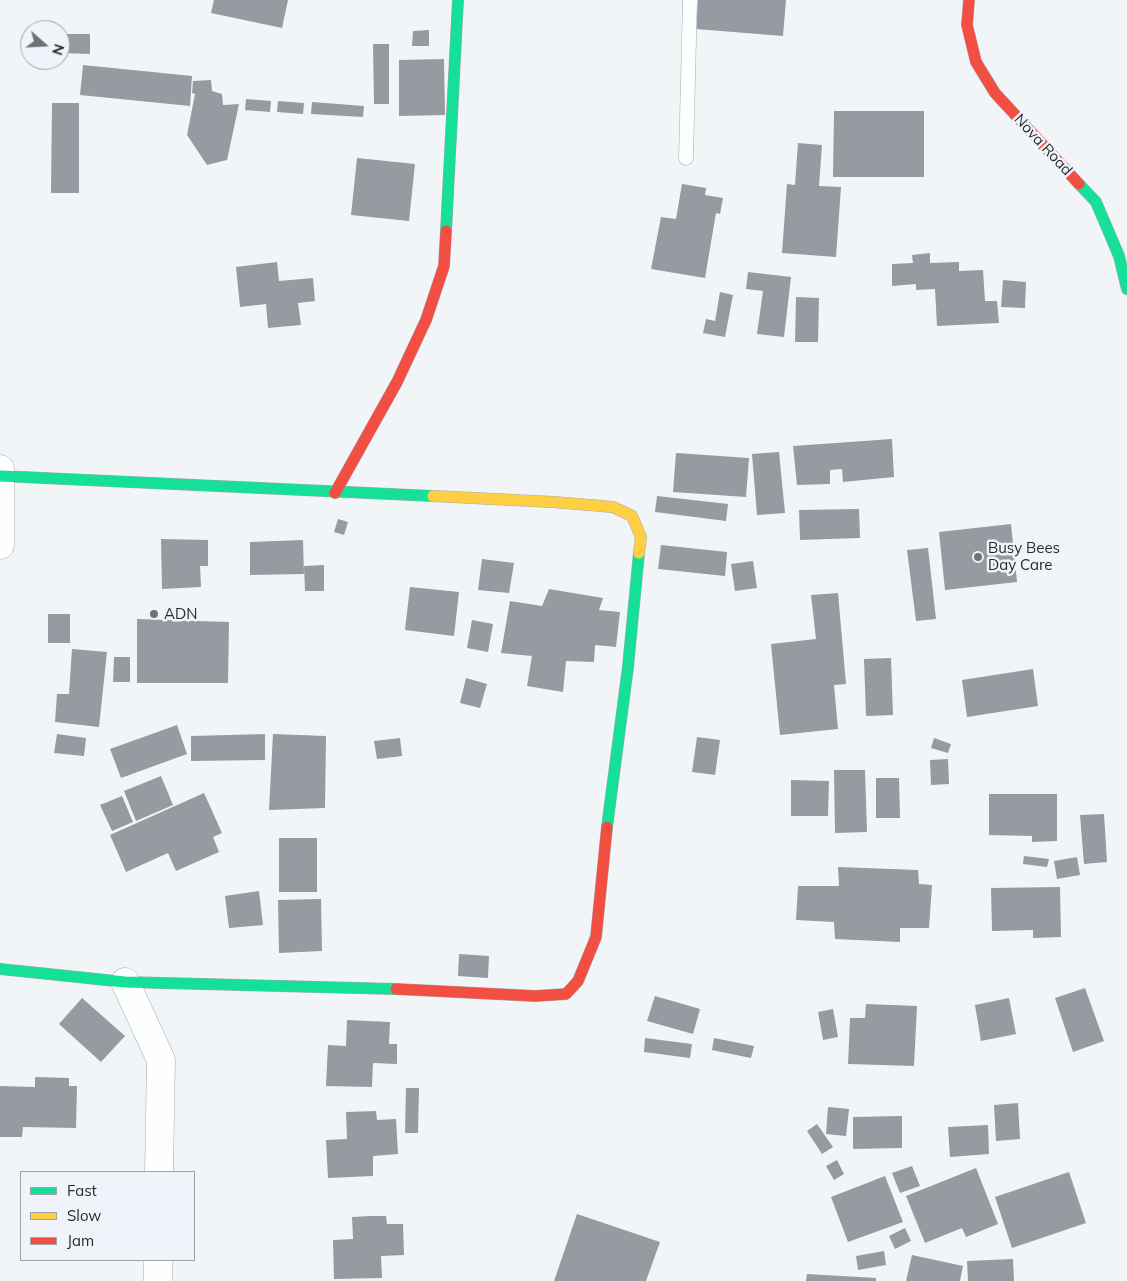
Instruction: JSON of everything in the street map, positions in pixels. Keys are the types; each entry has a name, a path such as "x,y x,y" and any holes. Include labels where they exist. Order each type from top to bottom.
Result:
{"street":[{"path":"335,492 397,382 426,320 444,266 458,0"},
{"name":"Nova Road","path":"969,0 967,26 976,62 995,93 1096,202 1119,256 1127,289"},
{"path":"0,469 0,545"},
{"path":"0,476 613,507 632,516 641,537 628,667 609,809 596,937 578,981 566,994 535,996 432,990 125,982 0,969"},
{"path":"125,982 161,1060 159,1171"},
{"path":"158,1261 158,1281"}],"lane":[{"path":"686,158 690,0"}],"building":[{"path":"214,0 288,0 282,28 211,13"},
{"path":"698,0 786,0 783,36 696,29"},
{"path":"429,30 429,46 412,46 413,31"},
{"path":"70,34 90,34 90,54 70,53"},
{"path":"373,44 389,44 389,104 374,104"},
{"path":"444,59 445,115 399,116 399,60"},
{"path":"83,65 192,76 190,106 80,95"},
{"path":"211,80 212,91 222,94 223,105 239,104 227,160 207,165 187,135 195,94 192,93 193,81"},
{"path":"246,99 271,101 270,112 245,110"},
{"path":"278,101 304,103 303,114 277,112"},
{"path":"312,102 364,106 363,117 311,114"},
{"path":"52,103 79,103 79,193 51,193"},
{"path":"834,111 924,111 924,177 833,177"},
{"path":"798,143 822,145 819,186 841,187 836,257 782,253 787,184 795,185"},
{"path":"357,158 415,164 409,221 351,215"},
{"path":"682,184 706,188 705,195 723,198 720,214 716,213 705,278 651,269 661,217 676,219"},
{"path":"930,253 930,263 959,262 959,271 983,270 985,301 997,301 999,323 937,326 935,289 916,290 916,284 892,286 892,264 913,263 912,255"},
{"path":"277,262 279,281 313,278 315,301 298,303 301,325 268,328 266,304 240,307 236,267"},
{"path":"748,272 791,277 784,337 757,334 763,291 746,289"},
{"path":"1003,280 1026,282 1025,308 1001,307"},
{"path":"720,292 733,295 725,337 703,333 706,319 715,321"},
{"path":"796,297 819,298 818,342 795,342"},
{"path":"892,439 894,477 843,482 842,469 830,470 830,484 797,485 793,446"},
{"path":"779,452 785,513 757,515 752,454"},
{"path":"676,453 749,458 746,497 673,492"},
{"path":"657,496 728,504 726,521 655,512"},
{"path":"859,509 860,538 800,540 799,510"},
{"path":"338,519 348,522 344,535 334,532"},
{"name":"Busy Bees Day Care","path":"1011,524 1017,582 945,590 939,532"},
{"path":"161,539 208,540 208,566 200,566 201,587 162,589"},
{"path":"303,540 304,574 250,575 250,542"},
{"path":"661,545 727,552 725,576 658,569"},
{"path":"928,548 936,619 916,621 907,550"},
{"path":"482,559 514,563 509,593 478,590"},
{"path":"753,561 757,588 735,591 731,564"},
{"path":"324,565 324,591 305,591 304,566"},
{"path":"410,587 459,592 454,636 405,630"},
{"path":"549,589 603,598 599,610 620,612 616,647 595,645 594,662 566,661 563,692 527,686 532,656 501,653 510,601 542,606"},
{"path":"838,593 846,684 834,685 838,729 780,735 771,644 816,639 811,595"},
{"path":"48,614 70,614 70,643 48,643"},
{"path":"137,619 229,622 228,683 137,683"},
{"path":"472,620 493,624 488,652 467,648"},
{"path":"72,649 107,652 99,727 55,722 57,694 69,694"},
{"path":"114,657 130,657 130,682 113,682"},
{"path":"891,658 893,715 866,716 864,659"},
{"path":"1033,669 1038,706 967,717 962,680"},
{"path":"466,678 487,684 480,708 460,703"},
{"path":"177,725 187,754 121,778 110,749"},
{"path":"57,734 86,738 84,756 54,753"},
{"path":"265,734 265,760 191,761 191,736"},
{"path":"273,734 326,736 325,808 269,810"},
{"path":"697,737 720,740 715,775 692,772"},
{"path":"400,738 402,756 377,759 374,741"},
{"path":"934,738 951,744 948,753 931,748"},
{"path":"948,759 949,784 931,785 930,760"},
{"path":"834,770 865,770 867,832 835,833"},
{"path":"161,776 173,805 136,821 124,791"},
{"path":"876,778 899,778 900,818 876,818"},
{"path":"791,780 829,781 828,816 791,816"},
{"path":"204,793 222,833 213,837 219,852 176,871 168,853 126,872 110,835"},
{"path":"989,794 1057,794 1057,841 1032,842 1032,836 989,835"},
{"path":"122,796 133,822 112,831 100,805"},
{"path":"1104,814 1107,862 1084,864 1080,815"},
{"path":"279,838 317,838 317,892 279,892"},
{"path":"1024,856 1049,859 1047,867 1023,864"},
{"path":"1077,857 1080,875 1057,879 1054,861"},
{"path":"838,867 918,870 919,884 932,885 929,928 900,928 900,942 835,939 834,922 796,920 798,886 839,886"},
{"path":"1060,887 1061,937 1033,938 1033,930 992,931 991,888"},
{"path":"259,891 263,925 229,928 225,896"},
{"path":"321,899 322,951 279,953 278,900"},
{"path":"459,954 489,956 488,978 458,976"},
{"path":"1085,988 1104,1041 1073,1052 1055,998"},
{"path":"655,996 700,1009 693,1034 647,1021"},
{"path":"82,998 125,1036 101,1062 59,1024"},
{"path":"1009,998 1016,1034 981,1041 975,1005"},
{"path":"866,1004 917,1006 914,1066 848,1064 850,1018 865,1018"},
{"path":"833,1009 838,1037 823,1040 818,1012"},
{"path":"347,1020 390,1022 389,1044 397,1044 397,1064 373,1063 372,1087 326,1086 328,1045 346,1046"},
{"path":"645,1038 692,1044 690,1058 644,1052"},
{"path":"714,1038 754,1046 751,1058 712,1050"},
{"path":"35,1077 69,1078 69,1086 77,1086 76,1128 23,1127 22,1137 0,1137 0,1086 35,1087"},
{"path":"406,1088 419,1088 418,1133 405,1133"},
{"path":"1018,1103 1020,1139 996,1141 994,1105"},
{"path":"828,1107 849,1109 846,1136 826,1134"},
{"path":"376,1111 377,1120 396,1119 398,1154 373,1156 373,1176 328,1178 326,1140 347,1139 346,1112"},
{"path":"902,1116 902,1148 853,1149 853,1117"},
{"path":"817,1124 833,1147 822,1154 807,1131"},
{"path":"988,1125 989,1154 950,1157 948,1127"},
{"path":"837,1160 844,1174 834,1180 826,1166"},
{"path":"912,1166 920,1186 900,1193 892,1173"},
{"path":"976,1168 998,1224 966,1237 962,1228 925,1243 906,1196"},
{"path":"1069,1172 1086,1223 1012,1248 995,1197"},
{"path":"885,1176 903,1222 848,1242 831,1197"},
{"path":"577,1214 660,1242 646,1281 554,1281"},
{"path":"386,1216 387,1224 403,1224 404,1255 381,1256 382,1278 334,1279 333,1240 353,1239 352,1217"},
{"path":"905,1228 911,1241 895,1249 889,1236"},
{"path":"884,1251 886,1265 858,1270 856,1256"},
{"path":"912,1255 963,1266 960,1281 906,1281"},
{"path":"1013,1259 1014,1281 968,1281 967,1261"},
{"path":"807,1274 876,1278 876,1281 806,1281"}],"traffic: fast":[{"path":"446,231 458,0"},
{"path":"1079,184 1096,202 1119,256 1127,289"},
{"path":"0,476 433,496"},
{"path":"607,827 628,667 639,553"},
{"path":"0,969 125,982 396,989"}],"traffic: slow":[{"path":"433,496 613,507 632,516 641,537 639,553"}],"traffic: jam":[{"path":"969,0 967,25 976,62 995,93 1079,184"},
{"path":"335,493 397,382 426,320 444,266 446,231"},
{"path":"396,989 535,996 566,994 578,981 596,937 607,827"}],"place":[{"name":"Busy Bees Day Care","path":"978,557"},
{"name":"ADN","path":"154,614"}]}
